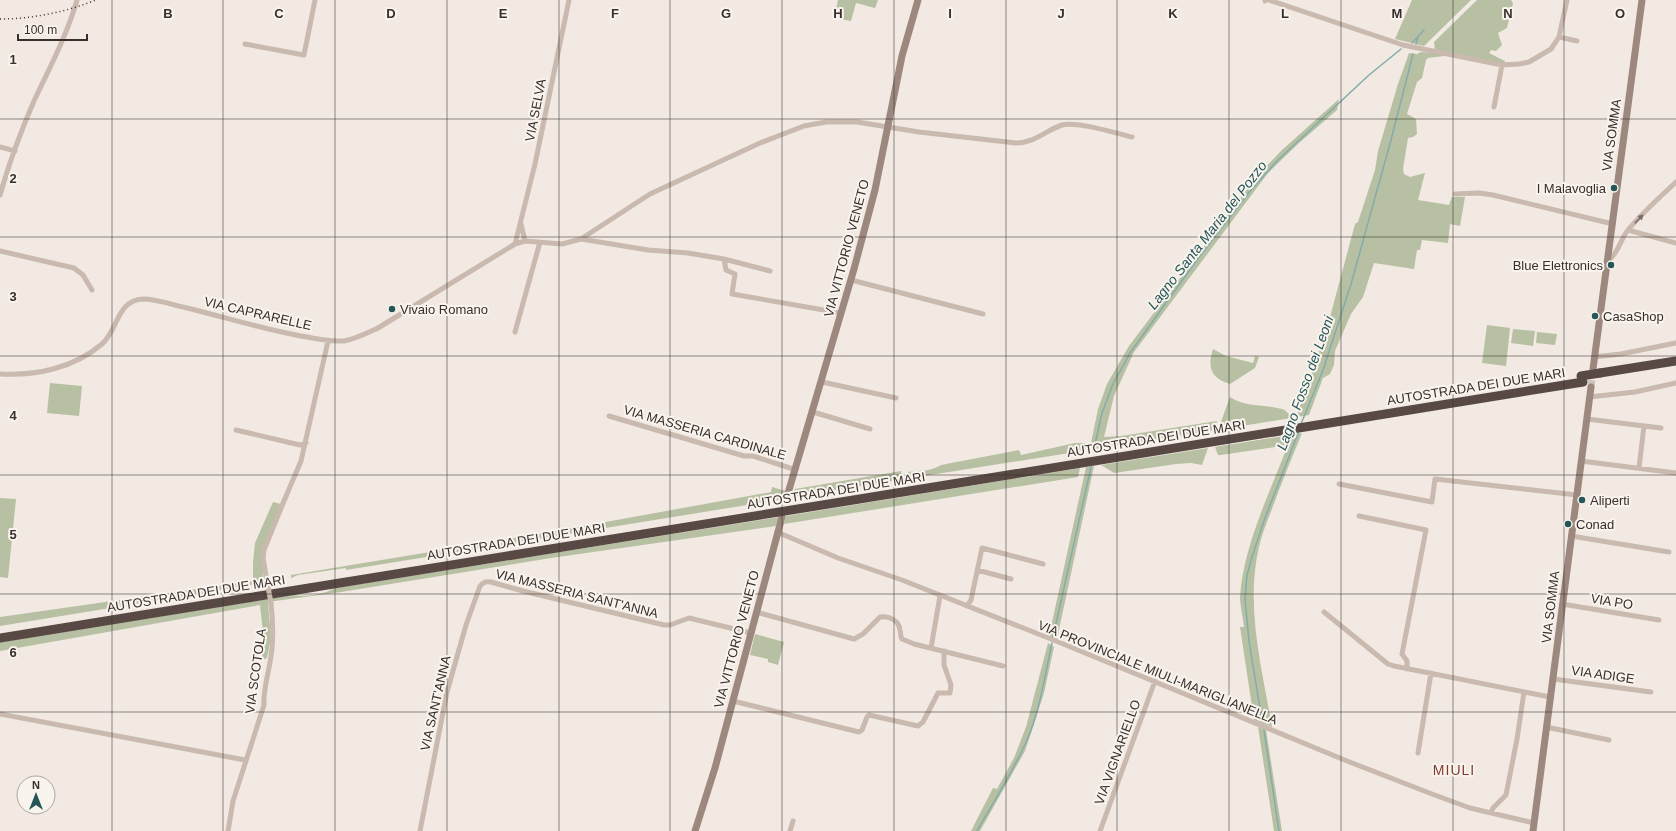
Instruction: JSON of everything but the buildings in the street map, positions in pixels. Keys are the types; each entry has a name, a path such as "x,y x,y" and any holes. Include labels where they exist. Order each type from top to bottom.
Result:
{"highway":[{"name":"AUTOSTRADA DEI DUE MARI","path":"0,638 1323,421 1585,382 1598,374 1676,361"},
{"name":"AUTOSTRADA DEI DUE MARI","path":"1598,374 1676,367"},
{"name":"AUTOSTRADA DEI DUE MARI","path":"0,631 1280,428"}],"street":[{"path":"0,195 34,102 63,40 77,0"},
{"path":"245,44 304,55 315,0"},
{"name":"VIA SELVA","path":"515,244 521,223 569,0"},
{"name":"VIA VITTORIO VENETO","path":"786,500 822,382 875,190 889,127 902,56 918,0"},
{"path":"1266,0 1403,45 1502,65 1529,62 1551,49 1559,37 1567,0"},
{"name":"VIA SOMMA","path":"1598,374 1594,357 1642,0"},
{"path":"1559,37 1577,41"},
{"path":"1494,107 1502,65"},
{"path":"580,239 650,194 794,129 804,126 840,122 857,122 1016,143 1028,142 1056,128 1066,125 1089,127 1132,137"},
{"path":"0,147 15,151"},
{"path":"1608,261 1613,258 1620,242 1628,230 1676,182"},
{"path":"1455,194 1478,193 1493,195 1613,224"},
{"name":"VIA SELVA","path":"521,223 526,241"},
{"path":"1628,230 1676,243"},
{"path":"580,239 648,250 679,252 724,259 770,270"},
{"name":"VIA CAPRARELLE","path":"0,374 33,373 56,368 80,359 103,343 110,335 122,310 127,305 138,300 151,300 172,304 256,327 328,341 345,340 366,334 515,244 526,241 562,244 580,239"},
{"path":"515,332 540,242"},
{"path":"0,251 74,268 83,275 92,290"},
{"path":"724,259 726,270 735,274 732,294 841,313"},
{"path":"851,280 983,314"},
{"name":"VIA SCOTOLA","path":"228,831 231,808 245,760 264,705 264,689 273,640 271,603 263,558 264,550 301,461 328,341"},
{"path":"1594,357 1621,354 1676,343"},
{"path":"822,382 896,398"},
{"name":"VIA SOMMA","path":"1533,827 1587,419 1589,397 1585,382"},
{"path":"1589,397 1635,392 1676,383"},
{"path":"813,412 870,429"},
{"name":"VIA MASSERIA CARDINALE","path":"609,416 744,456 753,456 796,470"},
{"path":"1587,419 1661,428"},
{"path":"1639,468 1644,426"},
{"path":"236,430 301,445 306,443"},
{"path":"1581,461 1676,473"},
{"path":"1339,484 1432,502 1436,479 1577,495"},
{"path":"1358,516 1426,530 1402,654 1407,661 1407,669"},
{"name":"VIA VITTORIO VENETO","path":"696,831 715,768 782,517"},
{"name":"VIA PROVINCIALE MIULI-MARIGLIANELLA","path":"778,532 838,558 902,580 1155,681 1347,761 1464,806 1533,827"},
{"path":"1571,536 1669,552"},
{"path":"967,606 971,600 982,548 1042,564"},
{"path":"977,570 1011,579"},
{"name":"VIA MASSERIA SANT'ANNA","path":"483,584 487,581 492,582 523,591 664,625 670,625 689,618 751,633"},
{"name":"VIA SANT'ANNA","path":"420,831 446,692 466,625 480,586 483,584"},
{"path":"931,648 940,596"},
{"name":"VIA PO","path":"1562,604 1659,620"},
{"path":"756,612 854,639 863,634 880,617 888,616 897,623 902,639 931,648 1004,666"},
{"path":"1324,612 1388,664 1550,697"},
{"path":"732,701 859,732 862,730 866,716 869,715 918,726 923,722 938,693 950,693 952,685 944,665 944,651"},
{"path":"1418,753 1431,673"},
{"name":"VIA ADIGE","path":"1553,679 1651,692"},
{"name":"VIA VIGNARIELLO","path":"1100,831 1155,681"},
{"path":"1491,814 1493,808 1506,795 1524,692"},
{"path":"0,714 245,760"},
{"path":"1546,727 1609,740"},
{"path":"790,831 793,821"}],"green space":[{"path":"838,0 878,0 875,8 856,3 851,21 834,18"},
{"path":"1412,0 1471,0 1424,46 1395,39"},
{"path":"1477,0 1511,0 1513,3 1507,28 1498,33 1502,45 1496,51 1491,50 1489,53 1505,61 1504,64 1435,50 1434,42"},
{"path":"1421,52 1444,54 1444,56 1428,58 1426,60 1422,78 1417,82 1407,114 1416,119 1417,134 1408,138 1403,169 1404,174 1410,177 1425,173 1418,200 1449,205 1452,197 1465,197 1460,226 1450,224 1448,243 1422,240 1420,250 1417,250 1414,269 1374,263 1363,297 1351,314 1335,351 1334,365 1330,374 1323,378 1309,415 1218,430 1230,397 1243,403 1282,409 1292,416 1297,414 1326,332 1355,224 1358,222 1375,170 1378,151 1398,84 1409,53 1417,54"},
{"path":"1339,99 1337,110 1299,143 1268,173 1134,352 1114,396 1104,437 1121,436 1217,421 1214,430 792,497 795,489 901,471 902,476 908,475 908,472 929,470 941,465 1019,450 1021,455 1075,443 1091,443 1098,409 1107,384 1129,346 1257,176 1282,150"},
{"path":"1487,325 1510,328 1506,366 1482,363"},
{"path":"1513,329 1535,331 1533,346 1511,343"},
{"path":"1537,332 1557,334 1555,345 1536,343"},
{"path":"1213,349 1226,356 1253,363 1255,356 1259,357 1255,368 1230,384 1218,379 1212,371 1210,362"},
{"path":"50,383 82,386 79,416 47,413"},
{"path":"1302,433 1263,532 1255,569 1254,615 1256,637 1272,727 1254,720 1240,627 1244,627 1240,597 1246,559 1258,520 1288,445 1221,455 1218,455 1215,447"},
{"path":"1208,448 1202,465 1191,463 1176,464 1114,473 1101,465"},
{"path":"1094,466 1057,639 1049,636 1086,467"},
{"path":"1080,468 1078,477 784,524 786,516"},
{"path":"772,487 786,491 784,499 346,570 346,568 298,575 291,578 291,575 545,533 771,492"},
{"path":"0,498 16,499 8,578 0,577"},
{"path":"273,502 281,504 265,545 263,573 264,583 0,626 0,617 253,581 255,543"},
{"path":"779,517 776,526 551,558 341,592 268,602 271,638 267,658 262,660 263,632 260,605 0,651 0,642 293,595 314,595 335,588"},
{"path":"755,634 784,642 778,665 768,662 768,659 750,655"},
{"path":"1048,643 1054,647 1044,693 1025,751 980,831 971,831 993,788 997,789 1014,758 1026,727"},
{"path":"1258,727 1266,730 1282,831 1274,831"}],"waterway":[{"name":"Lagno Santa Maria del Pozzo","path":"1412,43 1424,30"},
{"name":"Lagno Santa Maria del Pozzo","path":"1416,44 1418,38"},
{"name":"Lagno Santa Maria del Pozzo","path":"1094,449 1102,413 1113,384 1130,353 1199,257 1251,190 1278,160 1369,75 1401,49"},
{"name":"Lagno Fosso dei Leoni","path":"1301,424 1323,370 1351,284 1413,54"},
{"name":"Lagno Fosso dei Leoni","path":"1262,721 1249,641 1245,599 1247,575 1265,518 1299,431"},
{"name":"Lagno Santa Maria del Pozzo","path":"1053,637 1091,467"},
{"name":"Lagno Santa Maria del Pozzo","path":"977,831 1016,764 1032,729 1039,705 1052,643"},
{"name":"Lagno Fosso dei Leoni","path":"1264,730 1279,831"}],"tunnel":[{"path":"1591,387 1593,369"}],"railway":[{"path":"0,19 24,18 49,14 96,0"}],"place":[{"name":"I Malavoglia","path":"1614,188"},
{"name":"Blue Elettronics","path":"1611,265"},
{"name":"Vivaio Romano","path":"392,309"},
{"name":"CasaShop","path":"1595,316"},
{"name":"Aliperti","path":"1582,500"},
{"name":"Conad","path":"1568,524"}],"district":[{"name":"MIULI","path":"1454,770"}]}
